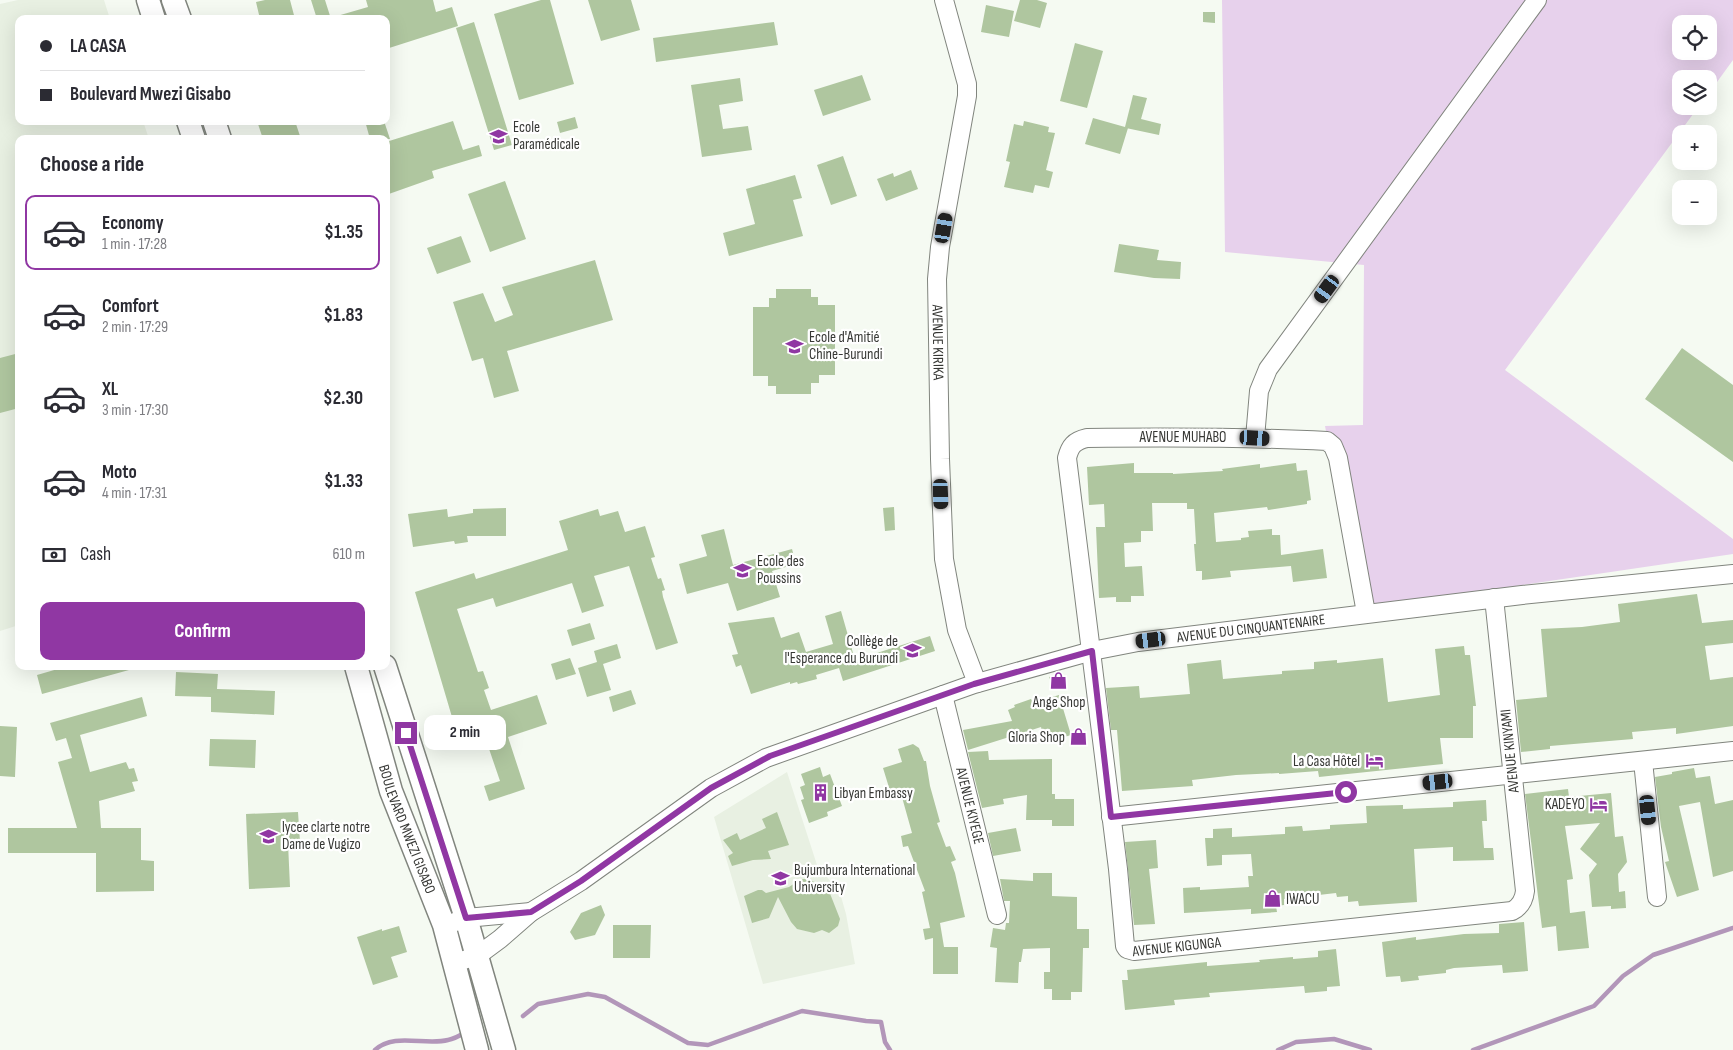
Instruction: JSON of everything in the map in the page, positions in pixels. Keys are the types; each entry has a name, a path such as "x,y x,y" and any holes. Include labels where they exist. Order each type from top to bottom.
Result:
{"main road":[{"path":"148,0 153,15"},
{"path":"173,0 179,15"},
{"name":"BOULEVARD MWEZI GISABO","path":"357,670 391,791 444,925 449,950 462,992 491,1044"},
{"name":"BOULEVARD MWEZI GISABO","path":"386,670 477,956 485,985 491,1044"}],"street":[{"name":"AVENUE KIRIKA","path":"944,0 967,84 967,96 940,247 937,279 943,548 951,605 957,630 977,684"},
{"path":"1255,438 1259,391 1268,369 1537,0"},
{"name":"AVENUE MUHABO","path":"1092,651 1067,458 1071,446 1075,442 1087,438 1188,437 1327,441 1333,446 1338,458 1366,613"},
{"name":"AVENUE DU CINQUANTENAIRE","path":"454,963 477,956 531,912 592,874 711,788 766,758 977,684 1092,651 1138,642 1494,598 1733,574"},
{"name":"AVENUE KINYAMI","path":"1494,598 1525,891 1522,902"},
{"name":"AVENUE KIGUNGA","path":"1092,651 1125,946 1132,951 1512,910 1522,902"},
{"name":"AVENUE KIYEGE","path":"943,695 996,915"},
{"path":"1111,817 1733,751"},
{"path":"1643,761 1657,897"},
{"path":"444,925 466,918 531,912"}],"shaded area":[{"path":"18,0 104,0 109,15 15,15 15,125 144,125 148,135 15,135 15,626 0,631 0,4"},
{"path":"1222,0 1733,0 1733,60 1717,82 1717,70 1672,70 1672,115 1692,115 1685,125 1672,125 1672,143 1505,370 1733,539 1733,554 1360,609 1325,426 1363,425 1364,265 1225,252"},
{"name":"Bujumbura International University","path":"787,772 817,865 840,893 846,914 855,964 763,984 714,817"}],"building":[{"path":"290,0 294,15 259,15 256,2"},
{"path":"311,0 325,0 330,15 316,15"},
{"path":"366,0 433,0 436,12 452,7 458,26 390,48 390,15 340,15 368,7"},
{"path":"541,0 550,0 574,84 519,100 494,14"},
{"path":"588,0 631,0 640,30 601,41"},
{"path":"1020,0 1037,0 1047,3 1040,28 1014,21"},
{"path":"986,5 1014,11 1009,37 981,32"},
{"path":"1203,12 1215,12 1215,23 1203,22"},
{"path":"474,22 512,145 494,150 456,28"},
{"path":"774,22 778,45 656,62 653,38"},
{"path":"1075,43 1103,51 1087,108 1060,101"},
{"path":"862,75 871,100 823,116 814,90"},
{"path":"740,78 743,101 719,105 723,129 748,126 752,150 702,157 691,85"},
{"path":"1133,95 1147,98 1141,119 1161,124 1159,135 1128,128 1120,154 1085,144 1093,118 1125,127"},
{"path":"575,117 578,128 560,133 557,122"},
{"path":"453,121 463,150 479,145 482,156 432,171 434,178 390,194 390,141"},
{"path":"1024,121 1049,127 1048,132 1055,133 1046,170 1053,172 1049,188 1035,185 1033,193 1004,187 1010,162 1006,161 1014,124 1023,126"},
{"path":"258,125 296,125 300,135 262,135"},
{"path":"366,125 385,125 389,135 369,135"},
{"path":"843,156 857,196 831,205 817,165"},
{"path":"911,170 918,189 886,201 877,179 893,173 894,177"},
{"path":"795,175 802,198 793,200 803,236 729,256 723,233 755,224 746,189"},
{"path":"505,181 526,239 490,252 468,194"},
{"path":"461,236 471,262 437,274 427,248"},
{"path":"1119,244 1159,250 1157,260 1181,262 1180,279 1154,278 1114,272"},
{"path":"595,260 613,320 507,351 519,391 494,398 483,358 472,361 453,302 483,293 495,322 513,315 502,287"},
{"path":"776,289 811,289 811,297 818,297 818,305 835,305 835,375 819,375 819,383 811,383 811,394 776,394 776,386 768,386 768,376 753,376 753,307 769,307 769,298 776,298"},
{"path":"1682,348 1733,385 1733,462 1645,399"},
{"path":"15,354 15,409 0,413 0,358"},
{"path":"1134,463 1134,473 1173,474 1223,471 1222,469 1260,464 1260,468 1296,463 1297,471 1307,470 1311,500 1307,501 1307,504 1268,510 1267,507 1214,513 1216,542 1241,540 1241,538 1249,537 1248,531 1272,529 1272,535 1280,535 1281,555 1323,549 1327,578 1293,582 1291,566 1230,571 1231,577 1202,580 1202,571 1196,571 1194,509 1187,509 1187,503 1152,503 1153,531 1141,531 1141,542 1124,543 1125,567 1142,566 1144,596 1131,596 1131,602 1116,602 1116,597 1099,598 1096,527 1105,527 1104,504 1089,505 1087,467"},
{"path":"894,507 895,530 885,531 883,508"},
{"path":"506,508 506,536 467,536 468,542 455,544 454,541 413,547 408,514 447,509 448,517 473,513 473,509"},
{"path":"598,509 600,516 618,511 625,532 645,526 655,557 651,558 658,579 661,578 665,590 662,591 663,597 678,643 656,650 629,566 594,576 604,606 582,613 572,583 496,607 493,598 457,609 478,672 483,671 489,688 484,690 491,710 537,695 547,724 508,737 525,789 489,801 484,786 500,781 487,743 465,750 454,716 452,717 415,592 474,573 476,579 568,550 559,521"},
{"path":"724,529 733,565 792,549 796,564 772,571 780,597 737,611 728,583 687,594 679,564 707,556 701,535"},
{"path":"1697,594 1702,623 1733,620 1733,643 1705,646 1710,680 1733,677 1733,726 1676,734 1676,728 1632,732 1633,739 1550,746 1550,749 1521,752 1516,700 1547,697 1541,629 1582,627 1620,622 1618,604"},
{"path":"841,611 855,660 930,636 935,651 843,681 839,668 816,675 817,679 798,684 797,682 790,684 790,682 751,694 741,665 736,667 732,655 738,654 728,623 774,617 781,638 799,632 806,652 833,644 825,616"},
{"path":"590,623 595,639 572,646 567,630"},
{"path":"617,644 621,658 603,664 611,690 587,697 578,668 597,662 594,651"},
{"path":"1464,646 1465,655 1470,655 1476,706 1473,706 1473,738 1440,738 1443,764 1319,777 1318,771 1236,775 1192,780 1193,786 1122,791 1117,730 1111,730 1106,688 1139,686 1140,698 1190,694 1187,664 1221,660 1223,679 1282,674 1282,671 1314,669 1314,662 1337,660 1337,663 1383,658 1388,702 1440,695 1435,649"},
{"path":"570,658 576,674 556,680 551,664"},
{"path":"54,670 129,670 42,694 37,675"},
{"path":"176,672 218,674 217,689 275,691 274,715 211,712 211,697 175,696"},
{"path":"1062,673 1067,684 1054,689 1049,677"},
{"path":"631,690 636,704 613,712 609,697"},
{"path":"1059,695 1071,735 1045,743 1041,727 968,750 963,730 1012,721 1008,710 1015,707 1014,705 1031,699 1033,703"},
{"path":"142,697 147,716 80,735 90,772 126,762 129,769 134,768 138,781 132,782 135,791 99,801 101,828 141,828 141,860 154,861 154,891 96,892 96,853 8,853 8,828 77,828 58,762 72,758 66,738 56,741 50,723"},
{"path":"0,726 17,727 15,777 0,776"},
{"path":"210,739 256,740 255,768 209,766"},
{"path":"913,744 919,748 924,761 926,761 930,786 940,822 937,823 946,847 950,846 956,860 951,862 965,917 940,923 944,947 958,947 958,974 933,974 933,938 925,940 923,929 930,928 922,892 925,891 908,846 903,847 901,836 912,833 900,790 891,794 883,768 902,762 898,749"},
{"path":"988,751 989,760 1052,759 1052,794 1055,794 1055,799 1074,799 1074,826 1052,826 1052,820 1026,820 1027,795 1003,799 1004,804 982,808 968,752"},
{"name":"Libyan Embassy","path":"820,767 823,777 830,774 842,806 827,812 828,816 809,823 801,800 804,799 800,787 805,785 801,774"},
{"path":"1694,768 1696,778 1710,776 1715,804 1733,800 1733,871 1713,877 1700,802 1679,806 1699,890 1677,897 1665,862 1669,861 1661,827 1655,777"},
{"path":"1568,789 1569,797 1611,793 1615,837 1623,836 1627,862 1618,874 1619,892 1625,891 1626,908 1611,909 1611,906 1592,907 1589,875 1597,864 1580,849 1600,823 1565,826 1573,879 1567,880 1570,913 1585,911 1589,948 1558,951 1556,926 1542,928 1525,794"},
{"path":"1486,800 1487,821 1482,821 1484,848 1493,848 1494,860 1453,861 1453,847 1414,849 1417,902 1359,906 1358,901 1348,902 1348,896 1337,897 1336,893 1284,899 1284,905 1276,906 1277,912 1251,914 1251,909 1184,913 1183,888 1200,887 1200,890 1249,887 1248,876 1253,876 1251,854 1222,855 1222,865 1207,866 1205,838 1213,838 1213,829 1232,828 1232,837 1285,834 1285,827 1302,826 1303,831 1330,829 1330,825 1367,823 1366,806 1403,805 1403,809 1453,807 1453,802"},
{"path":"298,812 300,842 288,843 290,887 249,889 246,814"},
{"path":"777,812 789,845 768,851 771,859 753,860 732,866 728,856 733,853 723,840 737,833 740,840 766,828 762,819"},
{"path":"1016,828 1021,851 993,856 988,833"},
{"path":"1156,840 1158,868 1149,869 1155,924 1134,925 1125,842"},
{"path":"1033,873 1052,873 1052,896 1077,897 1077,929 1089,929 1089,948 1083,948 1082,992 1071,992 1071,1000 1052,1000 1052,989 1044,989 1044,972 1050,972 1050,948 1023,949 1021,962 1019,962 1018,983 995,982 997,948 990,947 993,928 1005,930 1006,923 1009,923 1010,901 1004,901 1000,879 1033,881"},
{"path":"801,879 808,879 829,891 840,919 838,926 829,933 822,930 814,933 797,929 791,922 778,897 769,918 752,923 744,896 758,890 766,893 789,887"},
{"path":"601,905 605,915 595,935 575,940 570,932 581,913"},
{"path":"1524,922 1528,971 1503,973 1502,965 1454,968 1446,970 1446,973 1418,976 1419,980 1401,982 1400,976 1386,977 1382,942 1416,937 1416,940 1464,934 1499,933 1499,924"},
{"path":"613,925 651,925 650,958 613,958"},
{"path":"399,926 407,952 391,957 398,977 373,985 357,937"},
{"path":"1336,949 1340,986 1327,987 1327,991 1305,993 1304,986 1209,993 1210,997 1174,1000 1175,1005 1125,1010 1122,980 1128,980 1127,970 1207,962 1207,966 1260,962 1259,960 1293,957 1293,959 1318,957 1318,951"}],"waterway":[{"path":"1473,1050 1594,1006 1623,976 1653,955 1733,928"},
{"path":"523,1016 538,1004 588,994 605,997 688,1043 708,1045 802,1011 881,1022 885,1042 890,1050"},
{"path":"375,1050 391,1042 439,1041 453,1039 466,1032"},
{"path":"1278,1050 1296,1042 1334,1039 1370,1050"}],"place":[{"name":"Ecole Paramédicale","path":"499,136"},
{"name":"Ecole d'Amitié Chine-Burundi","path":"795,346"},
{"name":"Ecole des Poussins","path":"743,570"},
{"name":"Collège de l'Esperance du Burundi","path":"912,650"},
{"name":"Ange Shop","path":"1059,681"},
{"name":"Gloria Shop","path":"1079,737"},
{"name":"La Casa Hôtel","path":"1374,761"},
{"name":"Libyan Embassy","path":"820,793"},
{"name":"KADEYO","path":"1599,804"},
{"name":"lycee clarte notre Dame de Vugizo","path":"268,836"},
{"name":"Bujumbura International University","path":"780,879"},
{"name":"IWACU","path":"1272,899"}],"route":[{"path":"406,733 466,918 531,912 598,870 711,788 770,756 974,684 1092,651 1111,817 1346,792"}]}
